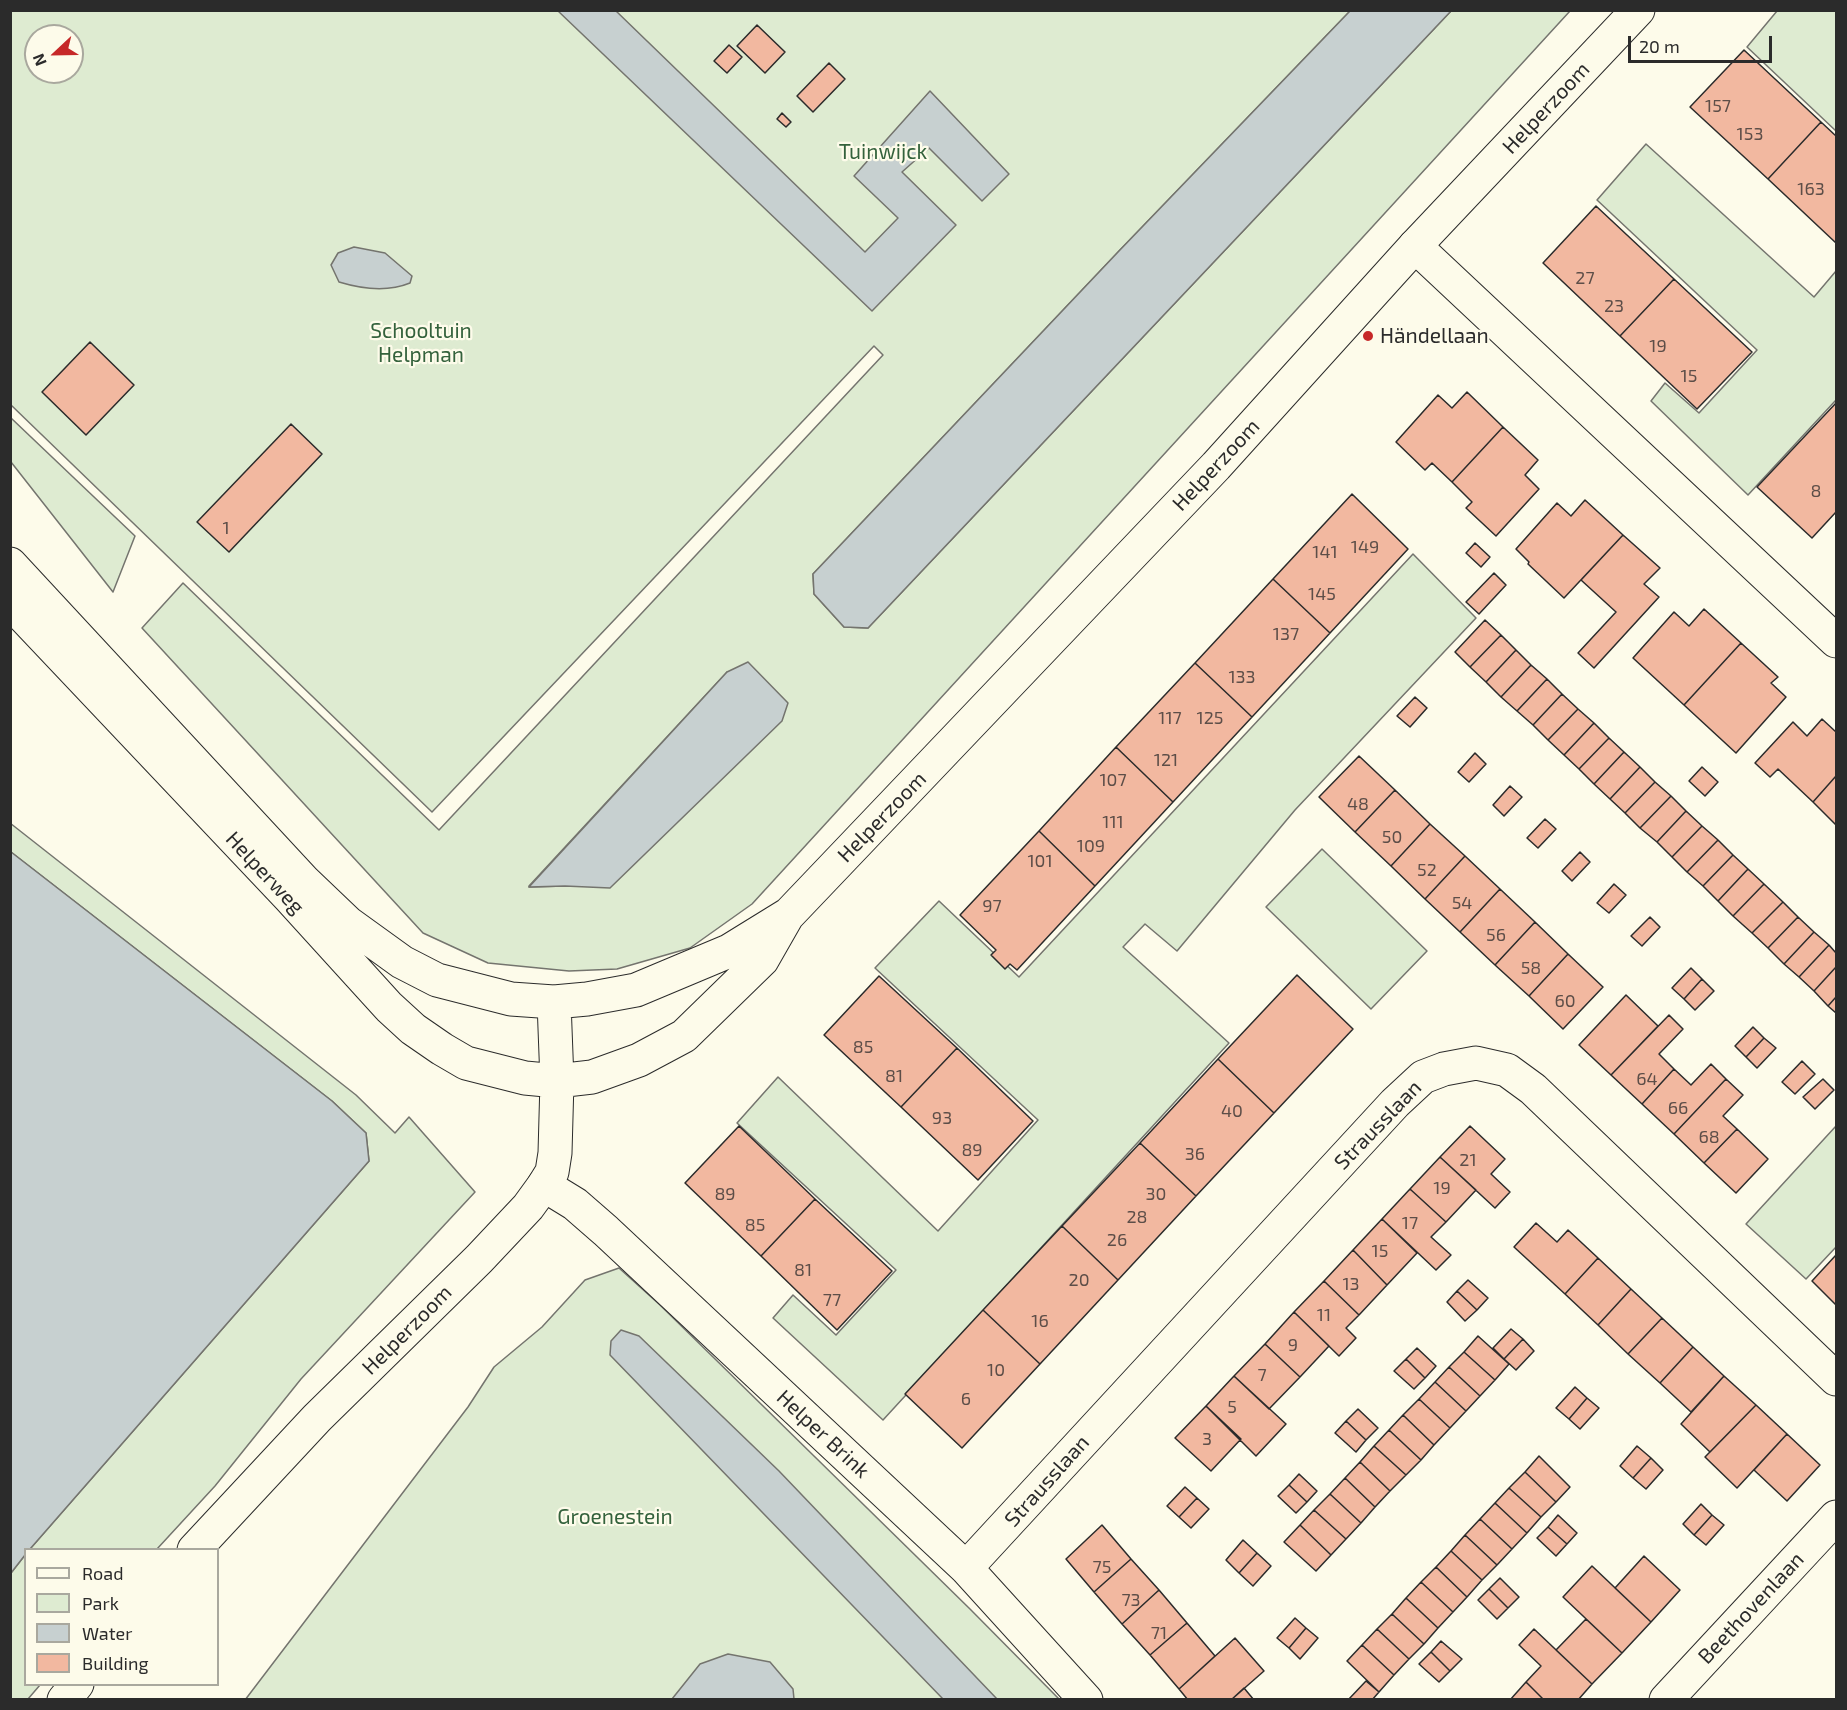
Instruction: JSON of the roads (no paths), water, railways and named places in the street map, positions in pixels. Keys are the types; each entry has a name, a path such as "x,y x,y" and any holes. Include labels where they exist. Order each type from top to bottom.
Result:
{"street":[{"name":"Helperzoom","path":"557,1081 592,1077 639,1060 684,1036 762,960 789,914 1215,466 1415,246 1638,10"},
{"path":"1415,246 1836,638"},
{"name":"Helperweg","path":"10,564 304,881 348,923 402,962 437,980 511,999 554,1002"},
{"name":"Helperweg","path":"10,602 389,1007 413,1029 466,1063 514,1076 557,1081"},
{"name":"Helperzoom","path":"197,1548 317,1418 479,1259 528,1207 544,1185 552,1172 555,1153 557,1081 554,1002 587,999 636,990 729,951 789,914"},
{"name":"Strausslaan","path":"966,1568 1395,1103 1423,1077 1444,1069 1476,1063 1508,1070 1533,1089 1836,1379"},
{"name":"Helper Brink","path":"544,1185 575,1204 606,1231 966,1568 1086,1700"},
{"name":"Beethovenlaan","path":"1666,1700 1836,1517"},
{"path":"64,1700 74,1686"}],"water":[{"path":"558,11 616,11 865,252 898,218 854,176 930,91 1009,174 982,201 929,148 902,172 956,225 872,311"},
{"path":"1350,11 1451,11 868,628 844,627 814,594 813,574"},
{"path":"354,247 385,253 412,276 410,283 393,288 375,288 339,282 331,265 338,253"},
{"path":"748,662 788,703 782,721 610,888 529,887 727,672"},
{"path":"11,852 332,1101 366,1133 369,1161 31,1548 24,1548 24,1556 11,1573"},
{"path":"621,1330 639,1336 779,1471 997,1699 943,1699 610,1355 611,1341"},
{"path":"728,1654 770,1662 793,1689 794,1699 672,1699 700,1664"}],"place":[{"name":"Händellaan","path":"1368,336"}],"park label":[{"name":"Tuinwijck","path":"883,152"},
{"name":"Schooltuin Helpman","path":"421,343"},
{"name":"Groenestein","path":"615,1517"}]}
